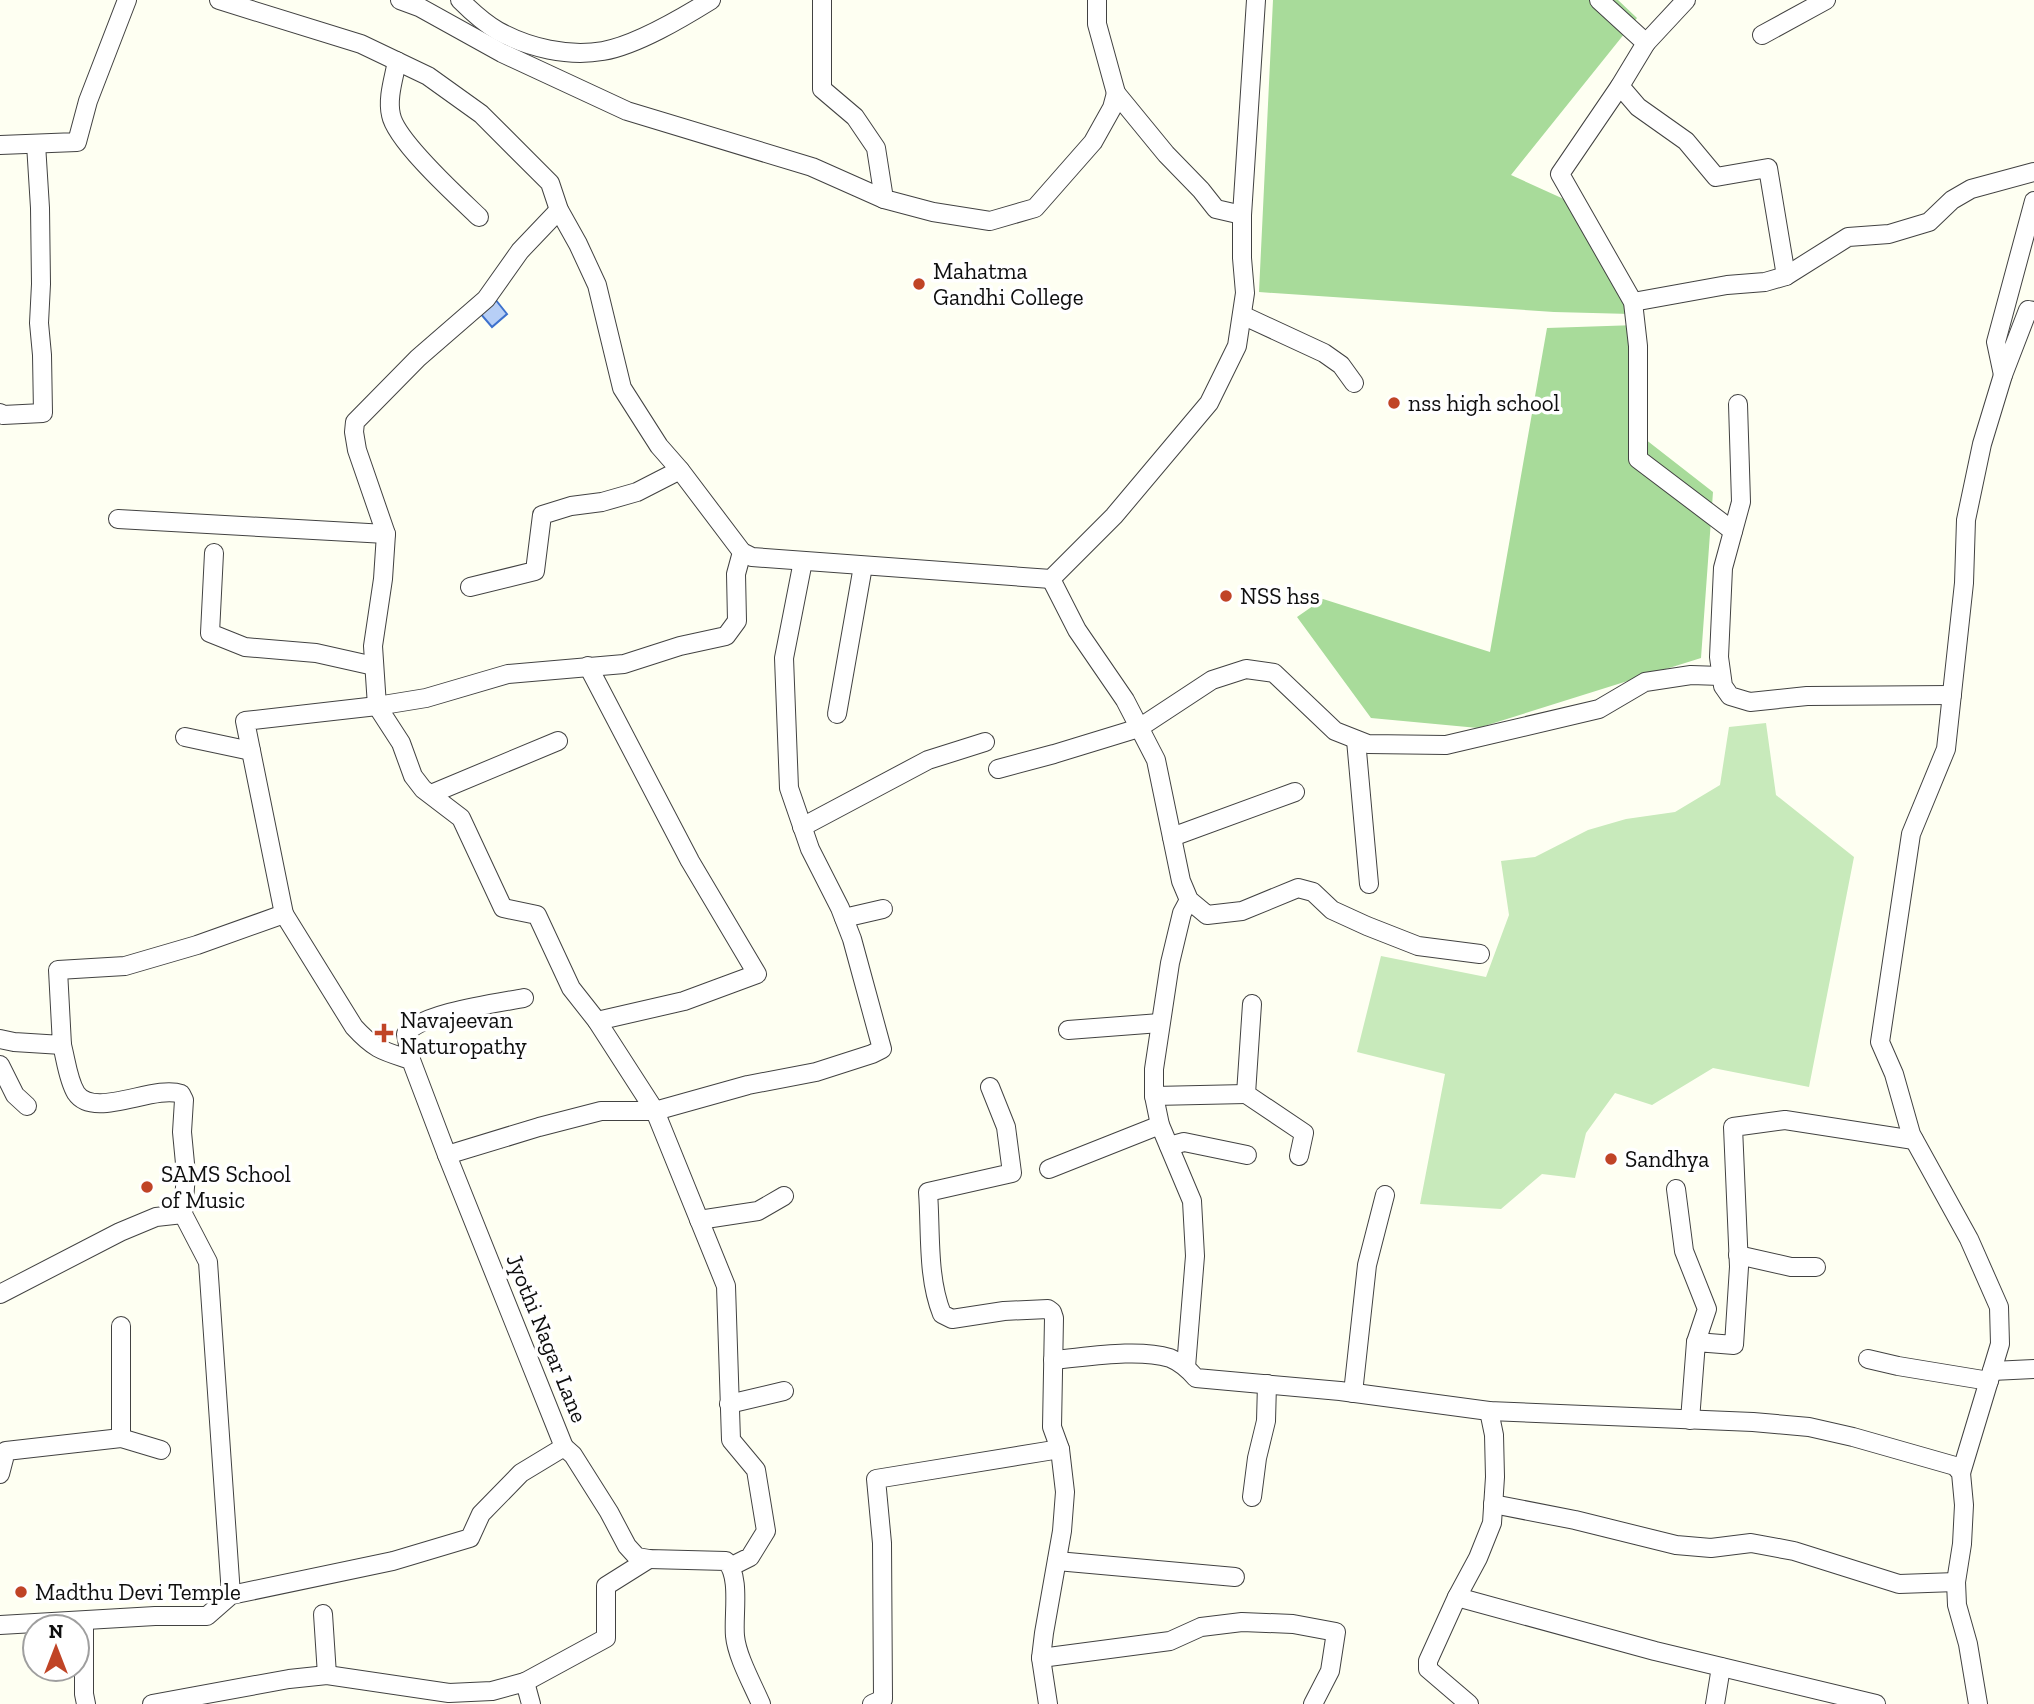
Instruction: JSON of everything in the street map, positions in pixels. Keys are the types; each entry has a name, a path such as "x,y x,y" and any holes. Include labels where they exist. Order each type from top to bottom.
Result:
{"street":[{"path":"0,145 77,142 88,101 127,0"},
{"path":"219,0 361,44 428,76 481,114 550,183 559,210 597,285 622,388 659,446 742,552 752,557 1052,579 1114,516 1209,403 1237,346 1245,293 1241,258 1241,215 1256,0"},
{"path":"400,0 419,7 502,53 627,111 812,167 884,199 933,212 990,221 1035,208 1093,142 1112,108 1116,93"},
{"path":"460,0 497,30 538,48 571,52 603,51 636,40 711,0"},
{"path":"822,0 822,89 855,117 876,148 884,199"},
{"path":"1097,0 1097,24 1116,93 1216,209 1241,215"},
{"path":"1599,0 1646,43"},
{"path":"1686,0 1646,43 1560,174 1633,302 1638,346 1638,459 1733,531"},
{"path":"1762,35 1826,0"},
{"path":"397,61 390,99 391,117 404,139 429,169 479,217"},
{"path":"1620,86 1638,107 1686,141 1716,177 1768,168 1786,275"},
{"path":"0,413 43,413 42,355 38,323 41,284 36,144"},
{"path":"1633,302 1727,285 1765,282 1786,275 1848,237 1889,234 1929,222 1952,200 1971,189 2034,172"},
{"path":"2003,375 1996,342 2034,201"},
{"path":"559,210 520,251 486,299 418,358 355,422 357,450 386,534 383,579 373,646 377,706 401,743 413,776 423,789 461,818 503,908 537,915 570,988 597,1021 655,1111 726,1286 731,1440 756,1471 766,1531 750,1557 732,1566"},
{"path":"1978,1704 1968,1644 1957,1605 1956,1582 1964,1505 1961,1473 2000,1344 1999,1307 1969,1239 1914,1140 1894,1074 1880,1042 1911,834 1946,749 1964,583 1966,520 1982,444 2003,375 2028,310 2034,311"},
{"path":"1241,315 1324,353 1341,365 1354,383"},
{"path":"1738,404 1741,502 1723,568 1718,657 1723,686 1730,696 1750,702 1807,696 1952,695"},
{"path":"470,587 536,571 542,515 570,506 602,502 637,492 680,470"},
{"path":"118,519 386,534"},
{"path":"524,998 451,1012 412,1027 406,1034 411,1060 369,1044 354,1027 284,914 245,721 426,698 508,674 624,664 680,646 726,636 737,621 736,574 742,552"},
{"path":"214,553 210,633 245,648 316,653 374,666"},
{"path":"447,1155 601,1111 655,1111 748,1085 816,1072 882,1049 852,939 810,849 789,788 784,658 803,561"},
{"path":"837,714 863,566"},
{"path":"1052,579 1077,630 1125,700 1156,760 1181,881 1189,900 1207,915 1218,914 1242,911 1298,888 1312,892 1332,910 1418,946 1480,954"},
{"path":"588,666 690,861 757,974 684,1001 597,1021"},
{"path":"998,769 1139,728 1212,680 1246,669 1274,673 1335,731 1368,744 1447,745 1599,709 1645,682 1691,675 1721,676"},
{"path":"185,737 251,751"},
{"path":"1356,740 1369,884"},
{"path":"431,794 558,741"},
{"path":"802,827 928,760 985,743"},
{"path":"1172,837 1295,792"},
{"path":"1186,1367 1195,1256 1192,1201 1160,1125 1154,1096 1154,1069 1177,929 1189,900"},
{"path":"844,918 883,909"},
{"path":"231,1595 208,1262 183,1214 186,1174 182,1132 183,1096 169,1091 98,1104 81,1099 73,1087 62,1045 58,970 125,965 197,945 284,914"},
{"path":"1246,1094 1252,1004"},
{"path":"1068,1030 1160,1023"},
{"path":"0,1039 62,1045"},
{"name":"Jyothi Nagar Lane","path":"91,1621 207,1616 231,1595 393,1560 470,1538 481,1514 521,1473 564,1447 411,1060"},
{"path":"0,1065 15,1094 27,1106"},
{"path":"990,1087 1006,1127 1012,1173 928,1192 933,1276 936,1300 942,1314 952,1319 1004,1311 1048,1309 1054,1318 1052,1427 1060,1449 1065,1492 1062,1531 1041,1658 1048,1704"},
{"path":"1154,1096 1246,1094 1304,1132 1299,1156"},
{"path":"1696,1342 1734,1345 1738,1255 1734,1127 1785,1120 1914,1140"},
{"path":"1049,1169 1160,1125"},
{"path":"1169,1146 1184,1142 1247,1155"},
{"path":"1676,1189 1684,1251 1707,1309 1696,1342 1690,1420"},
{"path":"1353,1393 1367,1265 1385,1195"},
{"path":"699,1220 758,1211 784,1196"},
{"path":"0,1294 120,1232 156,1217 183,1214"},
{"path":"1738,1255 1791,1267 1816,1267"},
{"path":"121,1326 121,1438"},
{"path":"1053,1360 1128,1354 1151,1355 1171,1359 1186,1367 1196,1378 1353,1393 1489,1411 1810,1427 1940,1461 1955,1466 1961,1473"},
{"path":"1868,1359 1899,1366 1990,1376 2034,1370"},
{"path":"1252,1497 1257,1458 1266,1422 1267,1384"},
{"path":"729,1404 784,1391"},
{"path":"1469,1704 1428,1669 1428,1661 1457,1597 1479,1558 1492,1523 1494,1435 1489,1411"},
{"path":"0,1474 6,1451 121,1438 161,1450"},
{"path":"564,1447 573,1455 627,1546 637,1557 726,1560 732,1566 735,1639 761,1704"},
{"path":"872,1704 883,1699 882,1543 876,1479 1060,1449"},
{"path":"1493,1504 1575,1520 1675,1545 1711,1548 1751,1543 1794,1551 1899,1584 1956,1582"},
{"path":"152,1704 277,1681 327,1675 449,1693 492,1691 525,1682 606,1638 606,1586 649,1559"},
{"path":"1057,1561 1235,1577"},
{"path":"1457,1597 1655,1651 1876,1704"},
{"path":"323,1614 327,1675"},
{"path":"1041,1658 1170,1640 1201,1627 1241,1622 1293,1624 1336,1632 1330,1671 1313,1704"},
{"name":"Jyothi Nagar Lane","path":"0,1625 21,1624"},
{"path":"1715,1704 1721,1667"},
{"path":"525,1682 531,1704"},
{"path":"84,1683 86,1704"}],"green space":[{"path":"1273,0 1618,0 1637,18 1511,175 1577,205 1631,314 1554,312 1259,292"},
{"path":"1637,325 1645,439 1713,492 1701,658 1478,728 1371,718 1297,617 1323,599 1490,652 1547,328"},
{"path":"1766,723 1776,795 1854,857 1809,1087 1713,1068 1652,1105 1615,1093 1586,1133 1575,1178 1542,1174 1501,1209 1420,1204 1445,1074 1357,1052 1381,956 1486,977 1509,915 1501,861 1535,857 1588,830 1626,819 1675,812 1720,785 1729,727"}],"water":[{"path":"495,299 507,314 492,327 479,312"}],"place":[{"name":"Mahatma Gandhi College","path":"919,284"},
{"name":"nss high school","path":"1394,403"},
{"name":"NSS hss","path":"1226,596"},
{"name":"Navajeevan Naturopathy","path":"384,1033"},
{"name":"Sandhya","path":"1611,1159"},
{"name":"SAMS School of Music","path":"147,1187"},
{"name":"Madthu Devi Temple","path":"21,1592"}]}
